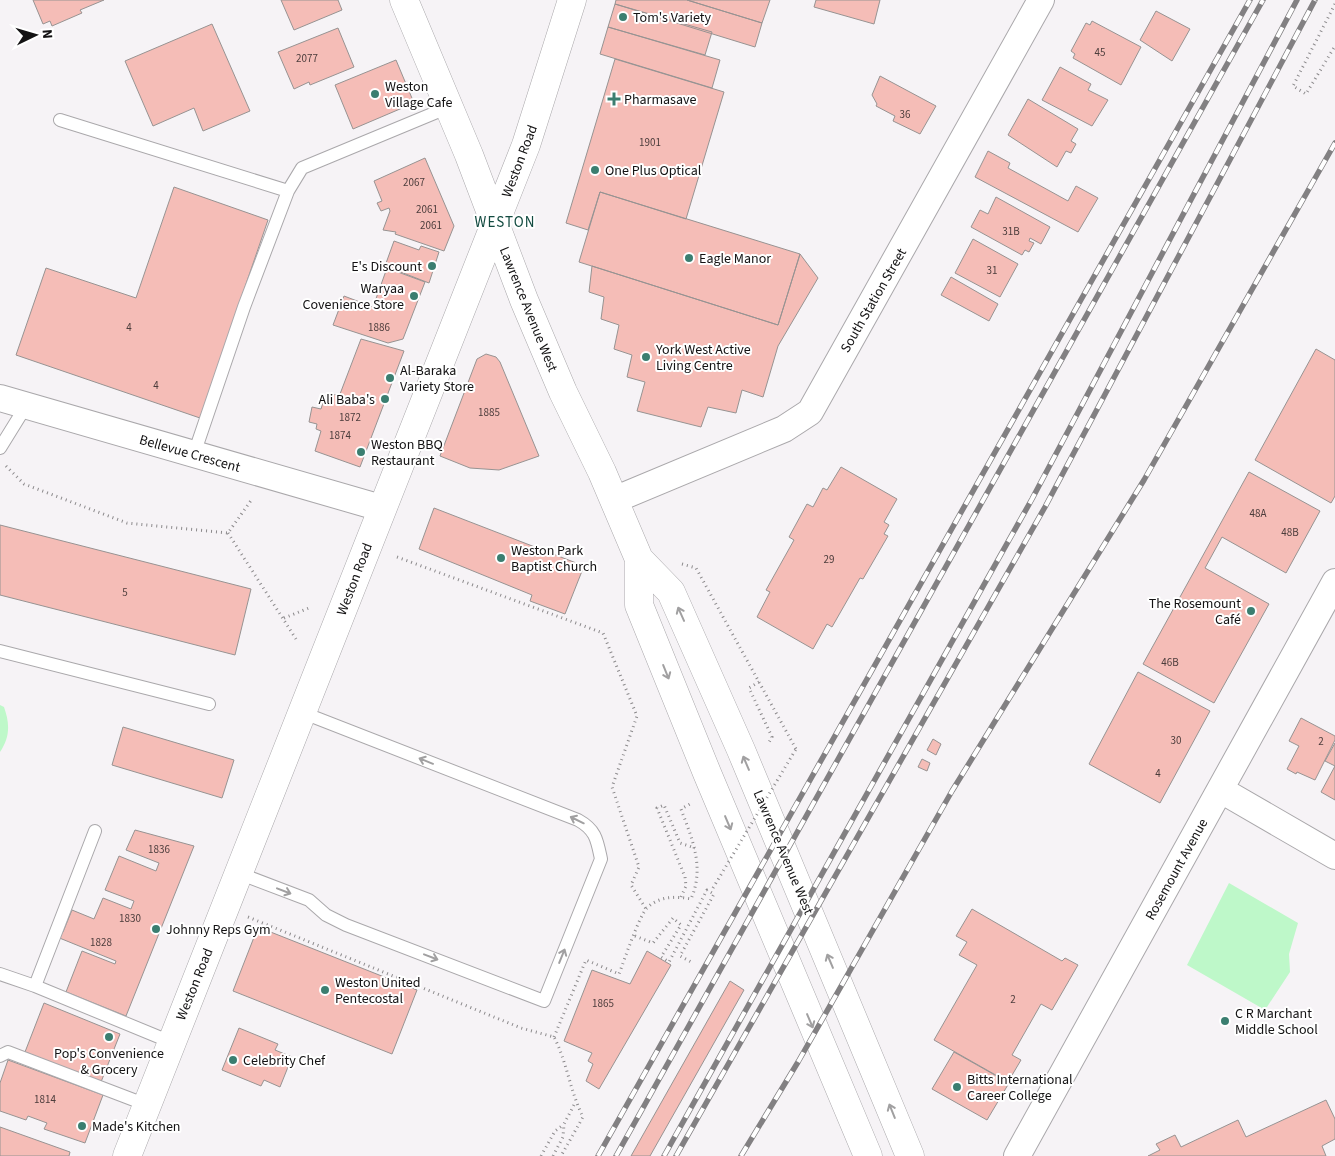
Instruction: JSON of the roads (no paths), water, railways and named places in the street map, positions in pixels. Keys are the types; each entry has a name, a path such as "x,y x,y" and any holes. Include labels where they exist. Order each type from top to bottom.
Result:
{"main road":[{"name":"Lawrence Avenue West","path":"404,0 449,107 562,392 614,500 639,559 671,592 741,750 910,1156"},
{"name":"Weston Road","path":"127,1156 538,112 572,0"},
{"name":"Lawrence Avenue West","path":"639,559 639,605 707,773 868,1156"}],"street":[{"name":"South Station Street","path":"614,500 784,429 810,412 1041,0"},
{"name":"Bellevue Crescent","path":"0,398 381,508"},
{"name":"Rosemount Avenue","path":"1017,1156 1335,582"},
{"path":"1221,790 1335,856"}],"lane":[{"path":"194,454 244,307 288,192 302,168 449,107"},
{"path":"60,120 288,192"},
{"path":"0,448 26,406"},
{"path":"0,650 209,704"},
{"path":"238,873 310,900 326,915 346,925 544,1001 601,859 597,840 590,827 578,820 301,712"},
{"path":"35,986 95,831"},
{"path":"0,974 35,986 171,1042"},
{"path":"0,1056 8,1052 146,1105"}],"railway":[{"path":"598,1156 1250,0"},
{"path":"616,1156 1263,0"},
{"path":"664,1156 1032,499 1297,0"},
{"path":"676,1156 1045,507 1315,0"},
{"path":"741,1156 798,1062 952,791 1144,480 1335,143"}],"place":[{"name":"Tom's Variety","path":"623,17"},
{"name":"Weston Village Cafe","path":"375,94"},
{"name":"Pharmasave","path":"614,99"},
{"name":"One Plus Optical","path":"595,170"},
{"name":"Eagle Manor","path":"689,258"},
{"name":"E's Discount","path":"432,266"},
{"name":"Waryaa Covenience Store","path":"414,296"},
{"name":"York West Active Living Centre","path":"646,357"},
{"name":"Al-Baraka Variety Store","path":"390,378"},
{"name":"Ali Baba's","path":"385,399"},
{"name":"Weston BBQ Restaurant","path":"361,452"},
{"name":"Weston Park Baptist Church","path":"501,558"},
{"name":"The Rosemount Café","path":"1251,611"},
{"name":"Johnny Reps Gym","path":"156,929"},
{"name":"Weston United Pentecostal","path":"325,990"},
{"name":"C R Marchant Middle School","path":"1225,1021"},
{"name":"Pop's Convenience & Grocery","path":"109,1037"},
{"name":"Celebrity Chef","path":"233,1060"},
{"name":"Bitts International Career College","path":"957,1087"},
{"name":"Made's Kitchen","path":"82,1126"}],"district":[{"name":"WESTON","path":"505,222"}]}
